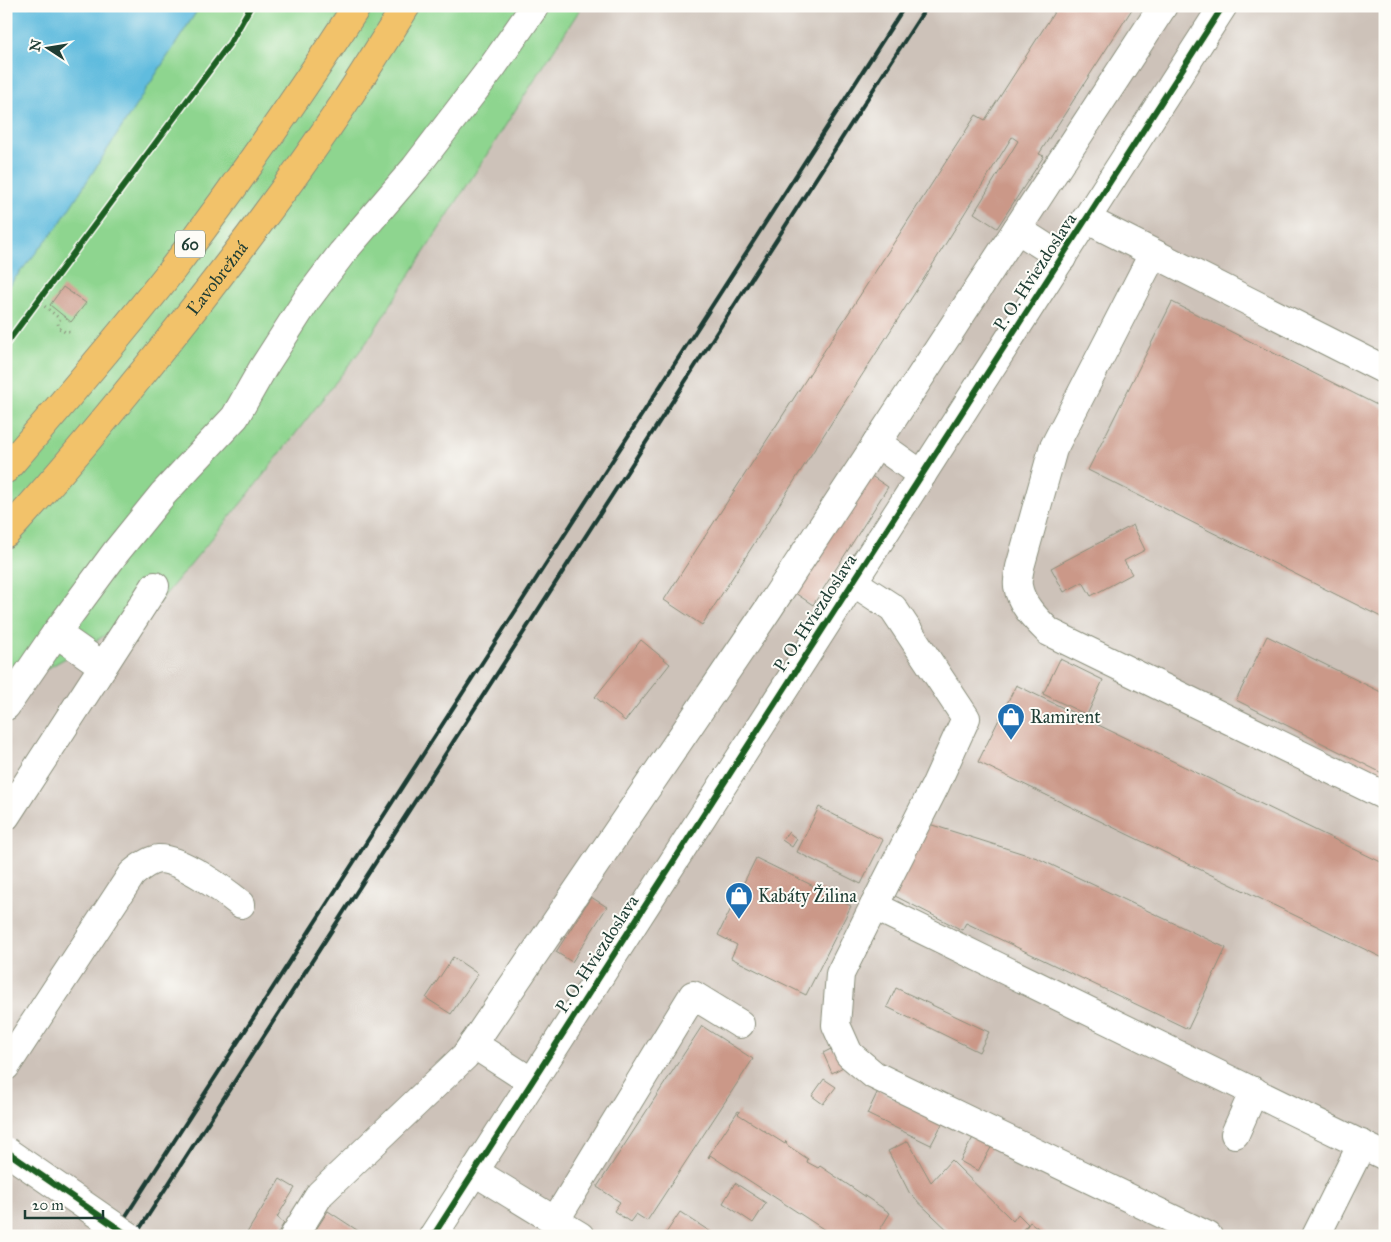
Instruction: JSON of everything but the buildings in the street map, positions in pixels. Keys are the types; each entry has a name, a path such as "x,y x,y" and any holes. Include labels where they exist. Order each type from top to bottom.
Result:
{"main road":[{"name":"60","path":"6,469 88,374 168,275 246,170 316,70 357,6"},
{"name":"Ľavobrežná","path":"6,533 40,496 115,407 201,300 269,211 339,111 406,6"}],"street":[{"path":"6,706 56,633 116,552 163,494 235,417 263,368 308,298 342,252 421,160 494,66 535,6"},
{"path":"294,1236 320,1194 465,1056 767,611 1163,6"},
{"name":"P. O. Hviezdoslava","path":"434,1236 1223,6"},
{"path":"1086,220 1385,370"},
{"path":"1017,229 1062,258"},
{"path":"1153,254 1053,449 1020,567 1018,586 1024,603 1035,619 1049,632 1385,796"},
{"path":"877,443 922,475"},
{"path":"853,582 893,608 966,718 935,786 840,974 836,1025 849,1054 874,1075 1197,1233"},
{"path":"6,816 155,586"},
{"path":"56,633 103,666"},
{"path":"6,1066 132,874 143,865 158,859 178,863 241,904"},
{"path":"874,906 1373,1150 1316,1236"},
{"path":"555,1221 693,995 740,1024"},
{"path":"473,1044 532,1082"},
{"path":"1236,1134 1254,1091"},
{"path":"6,1151 129,1236"},
{"path":"475,1172 580,1236"}],"path":[{"path":"32,308 39,298 60,319 58,323 59,328 65,332 72,331"}],"shaded area":[{"path":"582,6 1385,6 1385,1236 6,1236 6,692 247,496 366,343"}],"green space":[{"path":"200,6 582,6 366,343 247,496 155,607 6,692 6,289 58,226"}],"water":[{"path":"6,6 200,6 58,226 6,289"}],"railway":[{"path":"113,1236 905,6"},
{"path":"135,1236 927,6"}],"cycle path":[{"path":"6,344 230,43 251,6"},
{"path":"433,1236 1223,6"},
{"path":"6,1151 129,1236"}],"place":[{"name":"Ramirent","path":"1011,741"},
{"name":"Kabáty Žilina","path":"739,920"}]}
